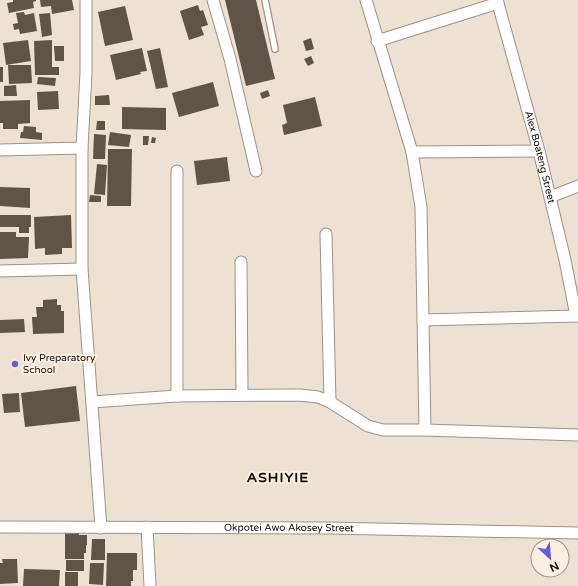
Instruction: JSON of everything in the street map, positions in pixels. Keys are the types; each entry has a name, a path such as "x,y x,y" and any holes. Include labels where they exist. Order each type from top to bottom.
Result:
{"street":[{"path":"86,0 86,73 82,148 82,269 101,528"},
{"path":"213,0 230,59 256,171"},
{"path":"366,0 412,152 421,207 425,430"},
{"path":"377,40 498,1"},
{"name":"Alex Boateng Street","path":"498,1 539,151 577,316"},
{"path":"0,150 82,148"},
{"path":"412,152 539,151"},
{"path":"177,171 177,396"},
{"path":"550,198 578,186"},
{"path":"326,234 330,402"},
{"path":"241,262 242,394"},
{"path":"0,271 82,269"},
{"path":"423,320 577,316"},
{"path":"92,402 177,396 242,394 300,395 318,397 330,402 368,426 383,430 578,435"},
{"name":"Okpotei Awo Akosey Street","path":"0,526 101,528 328,528 578,533"},
{"path":"147,527 150,586"}],"lane":[{"path":"264,0 275,49"}],"building":[{"path":"13,0 36,1 33,2 34,8 9,13 7,3 13,2"},
{"path":"40,0 72,0 74,10 52,14 51,6 41,7"},
{"path":"225,0 256,0 275,79 246,86"},
{"path":"198,5 200,11 203,10 208,25 201,27 204,35 189,40 180,11"},
{"path":"125,6 133,40 105,46 98,12"},
{"path":"24,12 25,15 34,13 37,31 20,34 19,29 14,30 13,24 18,23 16,13"},
{"path":"50,13 52,35 42,37 39,14"},
{"path":"311,38 314,49 306,51 303,41"},
{"path":"28,40 31,61 6,65 3,43"},
{"path":"52,40 52,67 59,67 59,75 35,75 34,41"},
{"path":"54,46 64,46 64,61 55,61"},
{"path":"142,48 147,71 140,72 141,74 116,80 110,55"},
{"path":"160,48 168,87 156,89 147,51"},
{"path":"311,56 314,63 308,66 304,59"},
{"path":"8,65 31,65 32,83 9,84"},
{"path":"0,67 3,67 3,82 0,82"},
{"path":"38,77 56,78 55,86 37,84"},
{"path":"213,82 219,106 179,117 172,93"},
{"path":"16,85 17,96 4,96 4,86"},
{"path":"268,90 270,96 262,99 260,93"},
{"path":"58,91 59,109 38,110 37,92"},
{"path":"109,95 110,105 95,105 95,96"},
{"path":"315,97 322,126 284,135 282,125 287,123 283,105"},
{"path":"30,100 30,123 18,124 18,129 3,129 3,123 0,123 0,101"},
{"path":"122,107 166,108 166,130 122,129"},
{"path":"97,121 105,121 105,130 96,130"},
{"path":"24,126 36,127 36,132 42,133 42,140 20,138"},
{"path":"110,132 131,135 129,147 108,145"},
{"path":"94,134 106,135 105,159 93,159"},
{"path":"143,136 149,136 148,145 143,145"},
{"path":"152,137 156,138 155,143 151,143"},
{"path":"108,149 132,149 131,206 107,206"},
{"path":"227,157 230,181 197,185 194,161"},
{"path":"97,164 107,165 105,195 94,194"},
{"path":"0,187 30,188 30,208 0,206"},
{"path":"90,195 101,196 101,202 89,202"},
{"path":"0,215 31,215 31,227 29,227 29,233 19,233 19,227 0,227"},
{"path":"71,215 72,248 62,248 62,254 45,255 45,248 35,249 34,217"},
{"path":"0,232 16,232 16,237 29,237 28,258 0,259"},
{"path":"57,299 57,305 61,305 61,311 64,311 64,333 33,334 32,317 37,317 36,307 43,307 43,300"},
{"path":"24,319 25,332 0,333 0,320"},
{"path":"76,386 80,421 25,427 21,393"},
{"path":"19,393 20,412 4,413 2,394"},
{"path":"79,529 79,535 87,535 86,553 84,553 84,559 65,559 65,530"},
{"path":"92,539 105,539 105,560 91,560"},
{"path":"107,553 137,553 137,570 133,570 133,581 131,581 131,586 106,586"},
{"path":"2,559 17,559 18,583 0,584 0,563 3,563"},
{"path":"66,560 84,560 84,571 66,571"},
{"path":"90,563 104,563 103,585 89,584"},
{"path":"24,569 60,570 59,586 23,586"},
{"path":"65,572 78,572 78,586 65,586"}],"place":[{"name":"Ivy Preparatory School","path":"15,364"}],"district":[{"name":"ASHIYIE","path":"278,477"}]}
